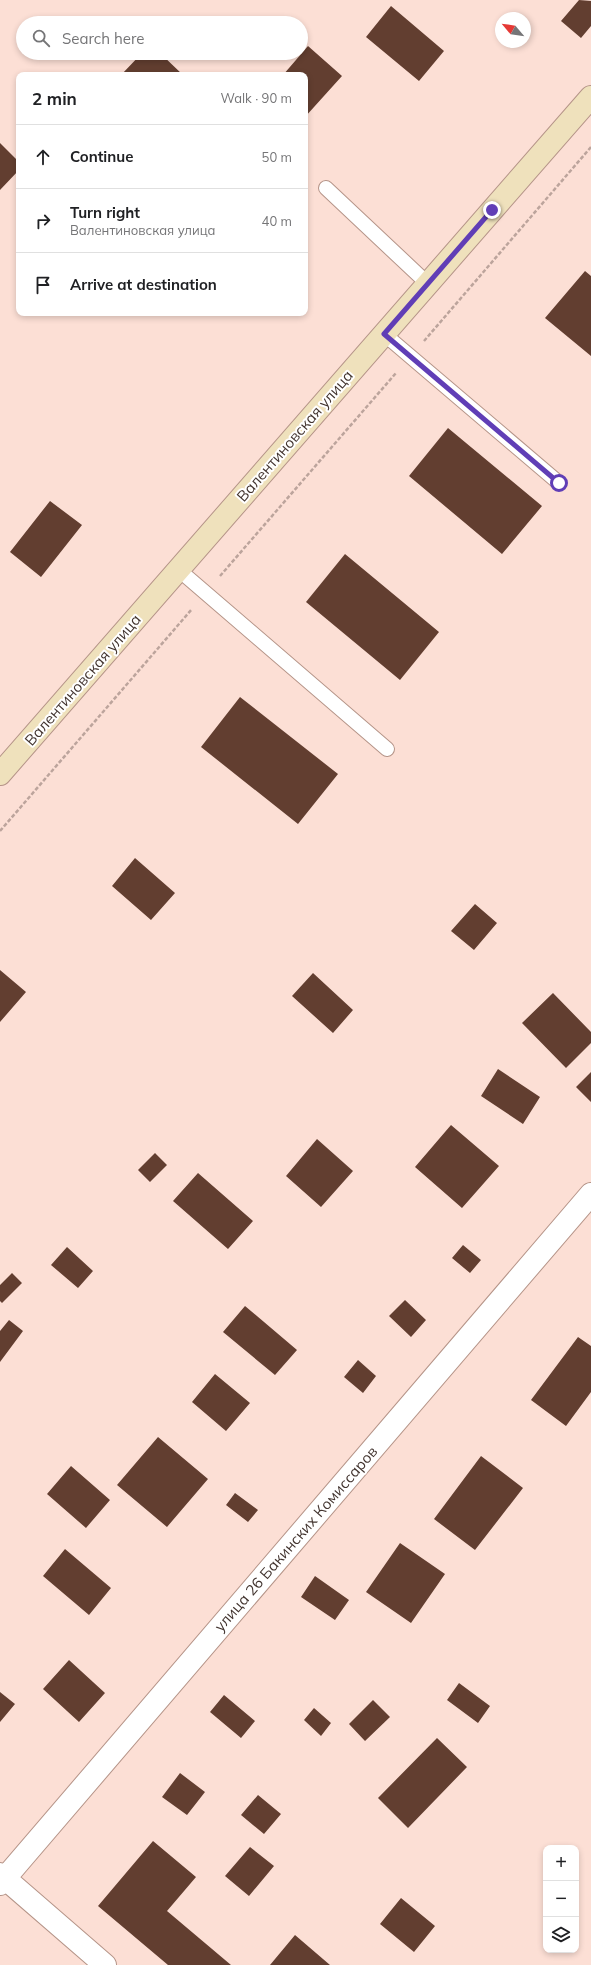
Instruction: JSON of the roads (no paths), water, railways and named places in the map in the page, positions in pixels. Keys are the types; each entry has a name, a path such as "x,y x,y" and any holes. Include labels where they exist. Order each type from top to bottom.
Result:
{"main road":[{"name":"Валентиновская улица","path":"0,774 591,97"}],"street":[{"name":"улица 26 Бакинских Комиссаров","path":"2,1879 591,1194"},
{"path":"2,1879 105,1965"}],"lane":[{"path":"326,188 428,284"},
{"path":"384,334 559,483"},
{"path":"179,570 386,749"}]}
